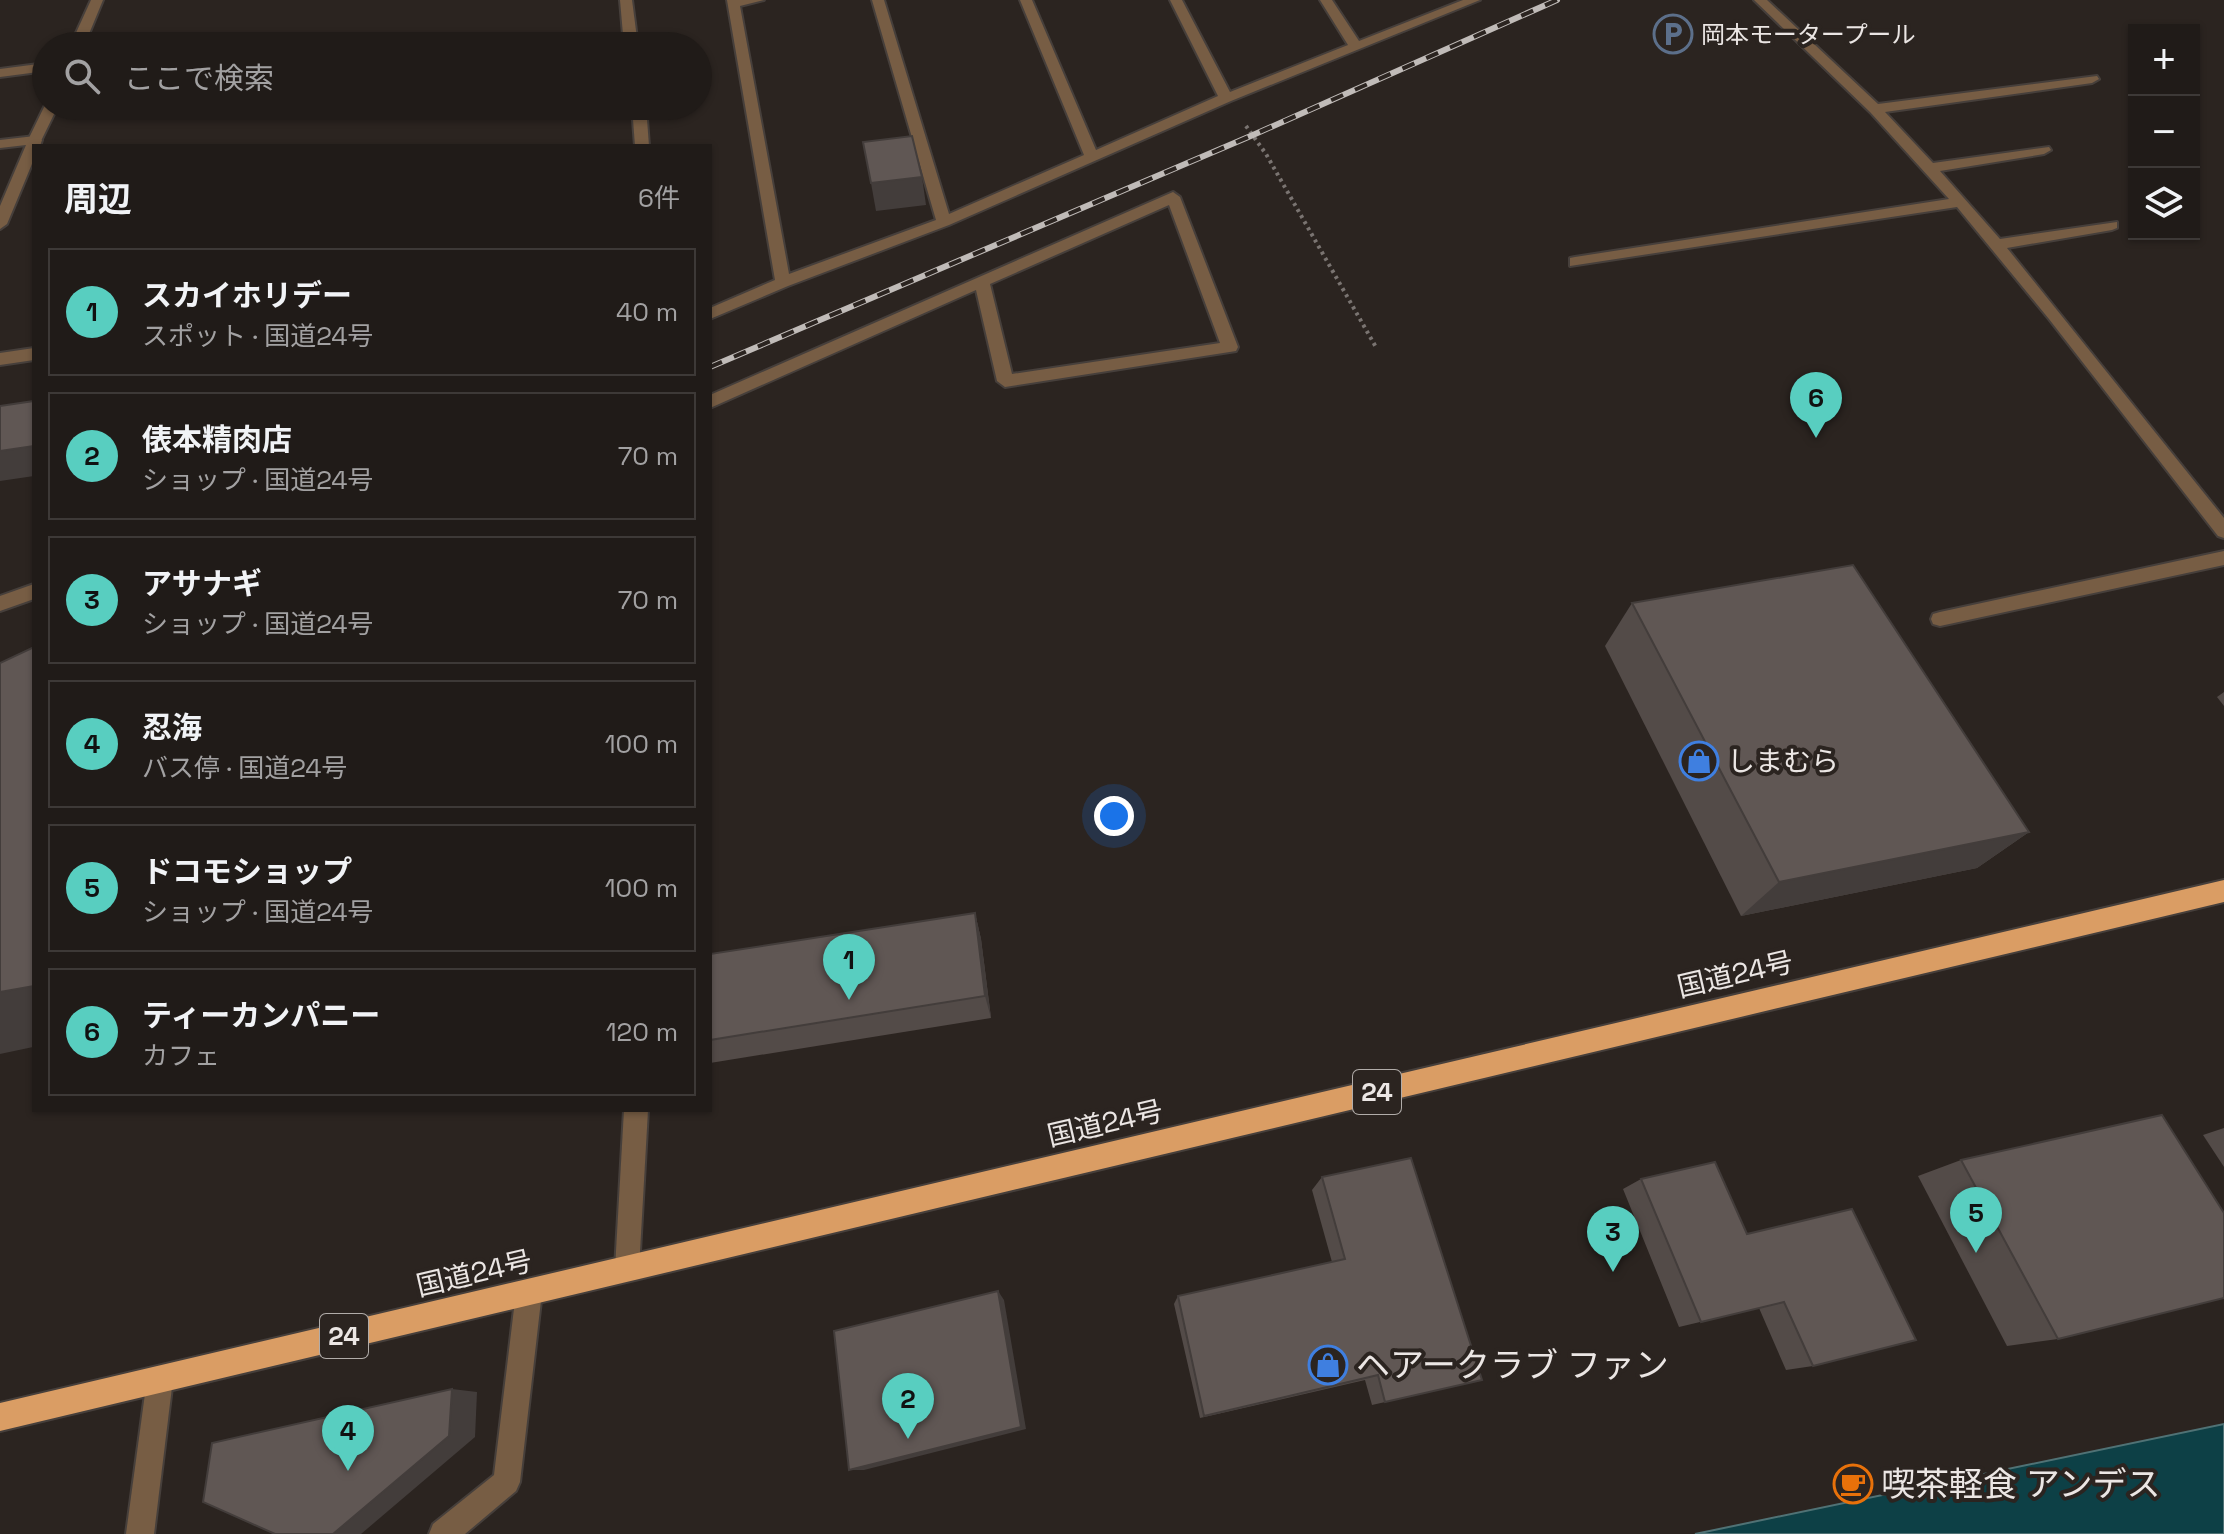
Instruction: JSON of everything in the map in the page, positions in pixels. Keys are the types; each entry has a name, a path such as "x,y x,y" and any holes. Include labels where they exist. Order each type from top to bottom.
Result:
{"highway":[{"name":"国道24号","path":"0,1417 2224,891"}],"street":[{"path":"83,32 97,0"},
{"path":"626,0 629,32"},
{"path":"758,0 734,2 783,282"},
{"path":"878,0 944,222"},
{"path":"1026,0 1092,157"},
{"path":"1176,0 1226,98"},
{"path":"1326,0 1356,47"},
{"path":"1760,0 1875,109 1960,202 2224,531"},
{"path":"712,313 783,282 944,222 1226,98 1471,1"},
{"path":"0,73 32,69"},
{"path":"1875,109 2092,79"},
{"path":"33,144 44,120"},
{"path":"640,120 642,144"},
{"path":"0,144 35,140"},
{"path":"0,224 32,147"},
{"path":"1929,168 2044,150"},
{"path":"712,401 1173,197 1230,347 1005,381 982,282"},
{"path":"1575,262 1960,202"},
{"path":"1995,245 2112,225"},
{"path":"0,359 32,354"},
{"path":"1940,619 2224,558"},
{"path":"0,604 32,592"},
{"path":"627,1269 636,1112"},
{"path":"443,1534 507,1482 529,1292"},
{"path":"140,1534 160,1379"}],"path":[{"path":"1226,98 1266,154 1377,349"}],"water":[{"path":"2224,1424 2224,1534 1695,1534"}],"building":[{"path":"912,136 922,177 871,183 863,142"},
{"path":"32,401 32,446 0,451 0,406"},
{"path":"1853,565 2029,832 1779,882 1632,603"},
{"path":"32,648 32,986 0,992 0,663"},
{"path":"975,913 985,996 712,1040 712,954"},
{"path":"2162,1115 2224,1213 2224,1298 2058,1339 1961,1160"},
{"path":"1411,1158 1482,1380 1385,1402 1378,1375 1204,1416 1178,1296 1345,1259 1322,1177"},
{"path":"1715,1162 1747,1234 1852,1209 1916,1340 1813,1366 1784,1302 1701,1322 1641,1179"},
{"path":"998,1291 1021,1427 849,1470 834,1331"},
{"path":"452,1389 449,1436 333,1534 275,1534 203,1502 212,1443"}],"railway":[{"path":"712,366 1253,135 1557,0"}],"place":[{"name":"岡本モータープール","path":"1673,34"},
{"name":"ティーカンパニー","path":"1816,438"},
{"name":"しまむら","path":"1699,761"},
{"name":"スカイホリデー","path":"849,1000"},
{"name":"ドコモショップ","path":"1976,1253"},
{"name":"アサナギ","path":"1613,1272"},
{"name":"ヘアークラブ ファン","path":"1328,1365"},
{"name":"俵本精肉店","path":"908,1439"},
{"name":"忍海","path":"348,1471"},
{"name":"喫茶軽食 アンデス","path":"1853,1484"}]}
